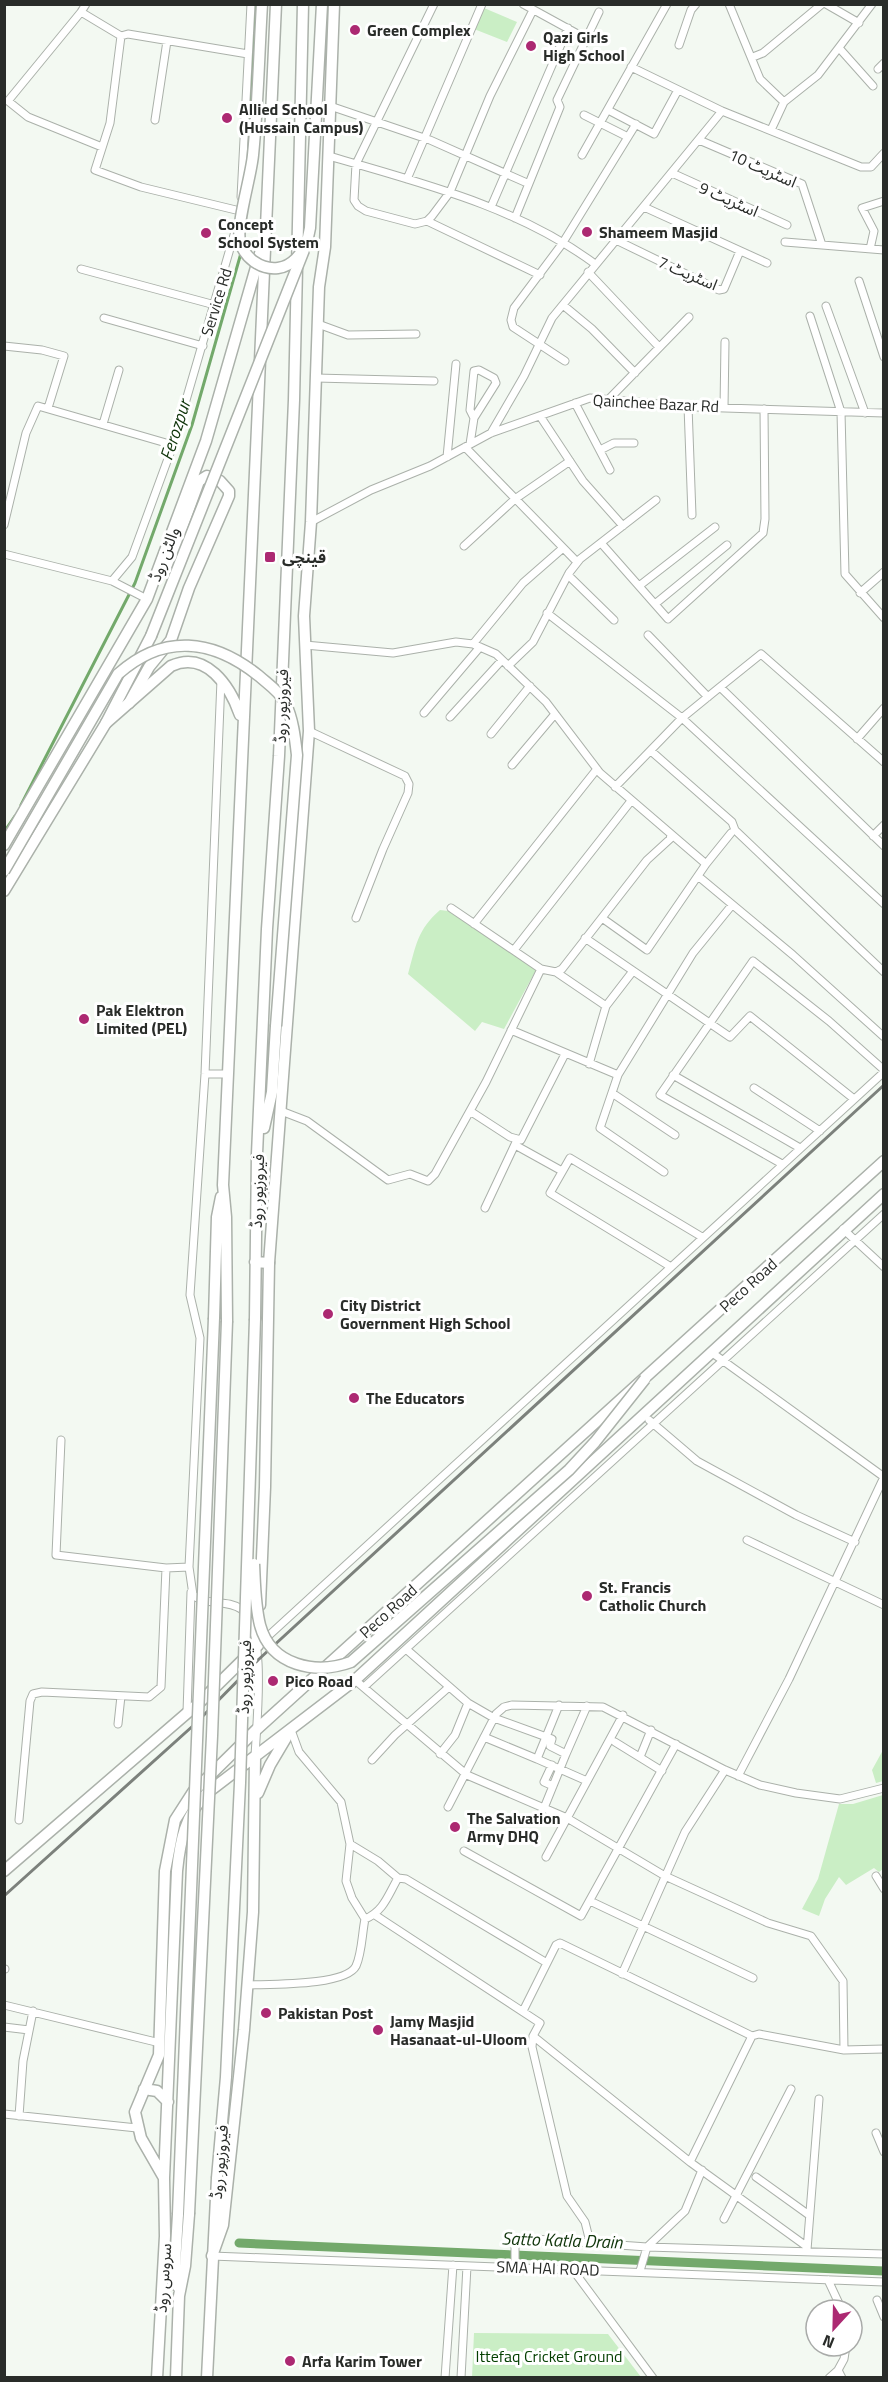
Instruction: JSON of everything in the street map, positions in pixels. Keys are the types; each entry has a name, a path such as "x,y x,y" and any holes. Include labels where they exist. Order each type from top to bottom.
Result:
{"main road":[{"path":"262,4 253,155 240,228 240,241 246,254 255,263 268,268 279,268 289,264 300,255 307,242"},
{"path":"183,2214 217,1217 223,1185 242,721 276,4"},
{"name":"فیروزپور روڈ","path":"207,2378 212,2256 226,2078 250,1498 257,1155 267,929 279,756 294,400 303,4"},
{"path":"4,891 106,723 151,636 271,339 307,242 310,228 322,4"},
{"path":"4,1871 187,1714 258,1645 265,1487 269,1263 309,731 304,616 311,522 318,324 325,248 334,4"},
{"name":"والٹن روڈ","path":"4,845 147,599 206,441 265,236"},
{"path":"128,705 144,673 174,634 189,588 229,496 229,491 220,481 207,476 199,481 167,569 157,572"},
{"path":"4,871 118,674 130,663 159,648 183,645 203,646 225,653 242,662 277,691 284,701 295,732 297,755 272,1092 257,1155"},
{"path":"106,723 171,666 182,661 197,662 212,669 235,700 242,721"},
{"name":"Peco Road","path":"164,2178 143,2142 137,2128 135,2112 157,2062 160,2043 165,1871 175,1820 193,1792 256,1730 884,1161"},
{"name":"فیروزپور روڈ","path":"176,2378 179,2296 185,2266 183,2214 212,1748 227,1321 223,1185"},
{"name":"Peco Road","path":"168,2102 177,1871 184,1829 197,1803 291,1730 359,1683 513,1533 883,1194"},
{"path":"255,1262 269,1263"},
{"path":"250,1498 256,1606 266,1640 276,1653 290,1662 311,1668 336,1668 364,1653 569,1470 596,1442 645,1379"},
{"path":"255,1804 270,1765 291,1730"},
{"path":"212,2256 222,2225 231,2160 248,1985 253,1912 255,1758"},
{"path":"144,2090 158,2091 168,2102"},
{"name":"سروس روڈ","path":"157,2378 165,2236 164,2178 168,2102"},
{"path":"143,2142 157,2144 166,2136"}],"street":[{"path":"86,4 6,100 28,117 102,147"},
{"name":"Service Rd","path":"112,581 132,557 173,445 215,305 240,211 251,4"},
{"path":"434,4 356,164 354,200 358,206 366,211 416,224 427,221 450,192 490,96 533,10"},
{"path":"407,179 482,4"},
{"path":"523,4 585,38"},
{"path":"582,155 667,4"},
{"path":"729,4 753,57 753,66 760,79 784,102"},
{"path":"753,57 763,53 824,4 859,23"},
{"path":"771,130 784,102 818,75 873,4"},
{"path":"679,45 691,6"},
{"path":"81,12 121,36 128,34 248,54"},
{"path":"514,218 560,107 557,100 599,12"},
{"path":"492,207 568,28"},
{"path":"121,36 110,123 95,170 141,187 240,211"},
{"path":"155,120 167,41"},
{"path":"840,49 873,87"},
{"path":"631,67 722,111 861,167 871,166 884,153"},
{"path":"608,110 654,134 678,90"},
{"path":"330,106 424,138 527,183"},
{"path":"491,433 552,318 594,264 722,111"},
{"path":"584,115 628,137"},
{"path":"565,361 513,327 511,320 514,308 562,244 636,124"},
{"name":"اسٹریٹ 10","path":"699,140 802,184 822,245"},
{"path":"328,156 450,192 492,207 562,244 594,264"},
{"name":"اسٹریٹ 9","path":"672,173 787,225"},
{"path":"870,249 874,231 862,208 884,201"},
{"path":"644,207 767,263"},
{"path":"427,221 540,275"},
{"name":"اسٹریٹ 7","path":"616,240 719,290 724,289 740,251"},
{"path":"784,242 884,250"},
{"path":"81,269 215,305"},
{"path":"588,272 659,347"},
{"path":"859,281 884,357"},
{"path":"563,305 592,329 635,373"},
{"path":"826,306 865,413"},
{"path":"810,316 841,412 844,574 884,618"},
{"path":"609,399 689,317"},
{"path":"104,318 203,345"},
{"path":"318,324 348,334 416,334"},
{"path":"724,408 725,342"},
{"path":"4,346 42,350 64,357 48,408"},
{"path":"447,457 456,364"},
{"path":"103,424 119,370"},
{"path":"474,418 470,410 474,371 479,370 495,378 496,382 474,418 468,446 515,499 577,562"},
{"path":"316,378 434,381"},
{"name":"Qainchee Bazar Rd","path":"311,522 371,490 447,457 491,433 590,398 724,408 884,413"},
{"path":"575,403 610,470"},
{"path":"4,525 26,433 38,406 173,445"},
{"path":"688,406 693,516"},
{"path":"601,543 668,619 763,533 765,519 764,409"},
{"path":"540,416 583,481 623,526"},
{"path":"600,450 614,443 634,443"},
{"path":"464,546 515,499 570,461"},
{"path":"508,666 533,642 568,574 577,562 656,500"},
{"path":"639,586 714,527"},
{"path":"655,604 728,545"},
{"path":"424,713 523,583 563,548"},
{"path":"4,554 112,581 147,599"},
{"path":"860,593 884,572"},
{"path":"568,574 614,620"},
{"path":"547,614 682,718 884,904"},
{"path":"648,635 708,697"},
{"path":"305,645 393,653 426,645 456,642 477,645 502,660 530,687 555,714 597,769 615,787 706,864"},
{"path":"615,787 682,718 760,654 884,762"},
{"path":"450,717 502,660"},
{"path":"187,1714 191,1592 189,1566 200,1338 190,1295 205,1074 221,680"},
{"path":"491,734 530,687"},
{"path":"720,687 884,846"},
{"path":"857,739 884,708"},
{"path":"512,765 555,714"},
{"path":"309,731 405,776 409,784 408,793 382,849 356,918"},
{"path":"651,751 732,822 735,830 884,972"},
{"path":"474,924 597,769"},
{"path":"513,950 631,801"},
{"path":"873,836 884,825"},
{"path":"602,918 646,950 706,864 731,833"},
{"path":"556,972 647,860 670,839 670,835"},
{"path":"698,876 793,955 884,1037"},
{"path":"664,1172 601,1130 618,1075 693,953 732,905"},
{"path":"451,908 541,969 556,972 606,1006"},
{"path":"585,938 731,1038 750,1016 854,1099"},
{"path":"258,1645 884,1071 829,1021 754,961 708,1023 660,1095 782,1164"},
{"path":"281,1111 307,1121 388,1180 410,1174 428,1181 435,1174 470,1111 541,969"},
{"path":"589,1064 606,1006 633,971"},
{"path":"511,1030 618,1075"},
{"path":"485,1208 516,1143 521,1140 565,1054"},
{"path":"205,1074 227,1074"},
{"path":"673,1075 800,1148"},
{"path":"754,1088 820,1131"},
{"path":"612,1094 675,1135"},
{"path":"470,1111 562,1171"},
{"path":"671,1267 550,1193 572,1157 702,1237"},
{"path":"844,2050 843,1981 811,1936 768,1923 665,1876 619,1851 567,1818 467,1775 359,1683 406,1649 652,1422 723,1361 884,1214"},
{"path":"843,1229 884,1267"},
{"path":"711,1352 884,1477 836,1582 738,1776"},
{"path":"642,1414 697,1461 796,1515 855,1542"},
{"path":"61,1440 56,1555 166,1568 189,1566"},
{"path":"513,1533 522,1544"},
{"path":"747,1540 884,1605"},
{"path":"19,1820 30,1701 33,1694 42,1692 149,1697 160,1687 166,1568"},
{"path":"191,1592 199,1599 239,1608 247,1617 258,1645 255,1758"},
{"path":"406,1649 468,1703 494,1718 552,1739 550,1746 566,1754"},
{"path":"372,1760 449,1687"},
{"path":"118,1724 121,1696"},
{"path":"440,1754 455,1735 468,1703"},
{"path":"448,1807 467,1775 494,1718 504,1707 512,1705 603,1707 623,1715 725,1770 778,1789 840,1799 884,1788"},
{"path":"537,1759 559,1705"},
{"path":"544,1808 587,1706"},
{"path":"546,1857 623,1715"},
{"path":"248,1985 328,1980 349,1975 357,1965 365,1919 352,1898 346,1881 350,1844 341,1802 299,1752 291,1730"},
{"path":"640,1757 651,1730"},
{"path":"484,1737 587,1781"},
{"path":"615,1742 662,1771"},
{"path":"464,1851 581,1916 619,1851 676,1744"},
{"path":"552,1765 544,1782 553,1786"},
{"path":"622,1974 685,1832 725,1770"},
{"path":"350,1844 378,1861 398,1878 406,1880 547,1963"},
{"path":"876,1876 884,1889"},
{"path":"365,1919 375,1915 384,1905 398,1878"},
{"path":"590,1901 753,1978"},
{"path":"375,1915 540,2023 533,2036 532,2047 567,2196 585,2222 590,2242"},
{"path":"523,2011 556,1945 560,1943 752,2036 759,2034 844,2050 884,2049"},
{"path":"4,2005 160,2043"},
{"path":"18,2116 33,2012"},
{"path":"4,2026 29,2030"},
{"path":"533,2036 690,2162 807,2249"},
{"path":"690,2162 752,2036"},
{"path":"724,2219 791,2089"},
{"path":"807,2249 819,2099"},
{"path":"4,2114 137,2128"},
{"path":"876,2133 884,2152"},
{"path":"641,2269 646,2250 685,2211 702,2170"},
{"path":"756,2177 809,2215"},
{"path":"515,2265 515,2244 522,2238 590,2242 646,2250 807,2249 884,2254"},
{"name":"SMA HAI ROAD","path":"212,2256 453,2265 515,2265 573,2270 641,2269 884,2282"},
{"path":"445,2378 453,2265"},
{"path":"461,2378 467,2265"},
{"path":"573,2270 654,2378"},
{"path":"828,2280 836,2298"},
{"path":"877,2300 884,2316"},
{"path":"829,2378 838,2370 844,2358"},
{"path":"838,2370 842,2378"}],"green space":[{"path":"484,8 517,22 507,42 474,29"},
{"path":"440,910 448,911 536,970 504,1029 482,1022 475,1031 408,974 426,924"},
{"path":"883,1750 883,1781 876,1783 872,1770"},
{"path":"883,1795 883,1869 879,1872 874,1868 846,1885 839,1877 825,1899 819,1916 802,1909 818,1879 839,1804 853,1804"},
{"name":"Ittefaq Cricket Ground","path":"474,2333 608,2334 641,2377 472,2377"}],"waterway":[{"name":"Ferozpur","path":"246,166 255,4"},
{"name":"Ferozpur","path":"21,805 135,583 192,425 241,253"},
{"name":"Ferozpur","path":"4,832 15,816"},
{"name":"Satto Katla Drain","path":"239,2243 884,2271"}],"railway":[{"path":"4,1896 195,1724 258,1660 884,1085"}],"place":[{"name":"Green Complex","path":"355,30"},
{"name":"Qazi Girls High School","path":"531,46"},
{"name":"Allied School (Hussain Campus)","path":"227,118"},
{"name":"Shameem Masjid","path":"587,232"},
{"name":"Concept School System","path":"206,233"},
{"name":"قینچی","path":"270,557"},
{"name":"Pak Elektron Limited (PEL)","path":"84,1019"},
{"name":"City District Government High School","path":"328,1314"},
{"name":"The Educators","path":"354,1398"},
{"name":"St. Francis Catholic Church","path":"587,1596"},
{"name":"Pico Road","path":"273,1681"},
{"name":"The Salvation Army DHQ","path":"455,1827"},
{"name":"Pakistan Post","path":"266,2013"},
{"name":"Jamy Masjid Hasanaat-ul-Uloom","path":"378,2030"},
{"name":"Arfa Karim Tower","path":"290,2361"}]}
